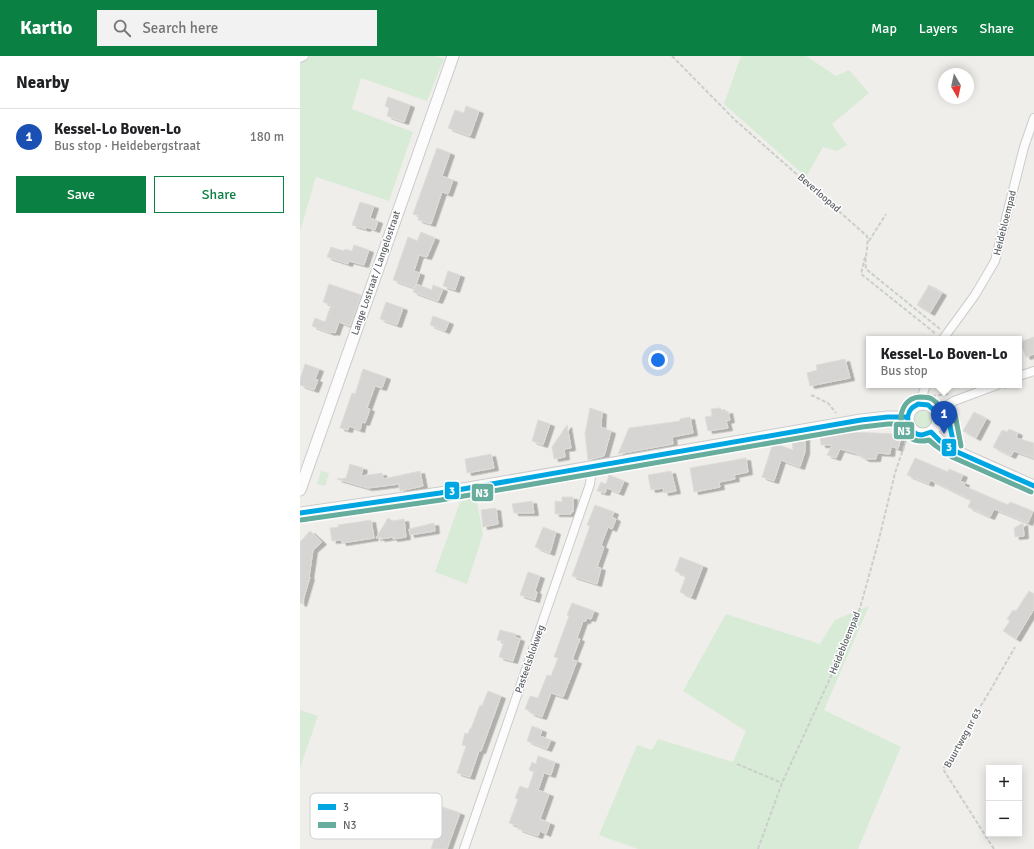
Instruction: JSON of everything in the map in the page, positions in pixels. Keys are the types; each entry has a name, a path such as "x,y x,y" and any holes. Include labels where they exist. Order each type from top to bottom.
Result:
{"street":[{"path":"300,58 304,56"},
{"name":"Lange Lostraat / Langelostraat","path":"300,490 452,56"},
{"name":"Heidebloempad","path":"944,336 975,295 995,261 1024,147 1034,118"},
{"path":"1022,375 1034,370"},
{"path":"922,404 922,396 925,388"},
{"path":"936,412 954,402 989,388"},
{"path":"922,404 930,406 936,412 938,422 936,427 931,432 923,435 910,429 907,417 912,408 922,404"},
{"path":"300,513 440,493 592,468 841,424 881,418 907,417"},
{"path":"931,432 940,441 955,451 1034,486"},
{"name":"Pasteelsblokweg","path":"464,849 590,484 592,468"}],"lane":[{"path":"936,412 948,416 955,451"}],"path":[{"name":"Beverloopad","path":"672,56 735,120 867,236 868,242"},
{"path":"886,214 868,242 861,274 940,336"},
{"path":"868,242 865,263 866,269 939,329 942,336"},
{"path":"812,395 828,404 836,412 841,424"},
{"name":"Heidebloempad","path":"758,849 782,783 831,678 860,608 895,473 910,429"},
{"name":"Buurtweg nr 63","path":"994,849 944,769 992,689 1014,646"},
{"path":"737,764 782,783"}],"green space":[{"path":"311,56 435,56 444,59 427,101 361,78 352,109 413,132 389,201 316,177 300,231 300,61"},
{"path":"741,56 806,56 836,76 849,70 869,93 832,124 847,145 837,151 823,147 806,177 724,104"},
{"path":"923,409 927,410 933,416 933,424 927,430 923,431 919,430 913,424 912,420 913,416 919,410"},
{"path":"321,471 329,473 325,486 317,484"},
{"path":"476,497 483,534 467,584 435,572 460,502"},
{"path":"869,606 824,710 901,747 858,849 638,849 599,835 637,745 652,750 658,739 733,762 746,731 683,691 726,614 820,644 835,620"},
{"path":"300,710 318,716 300,768"}],"building":[{"path":"388,97 410,105 404,122 387,116 389,108 385,106"},
{"path":"466,106 479,111 470,136 448,128 455,110 464,113"},
{"path":"437,148 450,153 442,176 453,180 448,194 442,192 431,224 418,220 419,216 413,214"},
{"path":"360,202 374,206 370,218 378,221 375,230 367,227 366,229 352,225"},
{"path":"421,232 435,238 427,257 419,255 414,271 420,273 415,288 393,280 408,237 417,241"},
{"path":"354,245 369,250 364,265 349,261 348,264 327,257 331,247 344,251 345,249 352,251"},
{"path":"448,271 460,275 455,290 443,286"},
{"path":"329,284 361,295 350,326 339,322 335,333 312,326 315,318 325,322 331,305 323,302"},
{"path":"416,284 432,290 433,285 443,289 438,301 413,292"},
{"path":"929,285 942,293 930,313 917,305"},
{"path":"386,302 403,308 397,325 380,319"},
{"path":"433,316 449,322 445,331 430,325"},
{"path":"1034,337 1034,354 1026,357 1022,347 1022,341"},
{"path":"845,359 850,378 810,386 807,373 817,370 816,365"},
{"path":"305,364 319,369 315,379 318,380 314,390 300,385"},
{"path":"363,369 386,377 382,388 375,386 367,408 370,409 365,423 362,422 360,430 349,426 348,430 340,428 352,393 355,394"},
{"path":"590,408 602,412 601,427 611,431 604,456 588,460 585,434"},
{"path":"720,408 723,412 728,411 730,420 726,421 728,428 708,431 705,417 712,416 711,409"},
{"path":"974,412 986,419 976,438 963,431"},
{"path":"690,417 693,433 672,437 673,444 618,454 629,428 680,421 680,419"},
{"path":"538,420 550,424 543,445 532,441"},
{"path":"567,425 571,448 564,449 565,457 554,459 552,447"},
{"path":"1009,429 1018,433 1016,438 1034,443 1034,458 1014,451 1011,456 993,447 1002,430 1007,432"},
{"path":"855,432 893,434 901,438 898,449 891,446 890,454 877,453 876,459 865,459 855,453 840,449 836,458 827,455 832,445 821,445 820,436"},
{"path":"805,437 805,452 800,467 781,460 774,481 762,477 773,443 793,450 792,439"},
{"path":"491,454 494,468 467,473 465,459"},
{"path":"746,458 748,472 734,475 735,479 719,482 720,487 694,492 690,468"},
{"path":"915,458 948,472 949,469 963,475 960,481 965,483 964,486 1008,505 1010,502 1033,511 1028,523 994,509 990,517 968,507 971,500 930,480 929,484 907,475"},
{"path":"350,464 363,468 361,476 382,473 383,479 420,471 423,486 400,491 399,484 368,488 337,479 346,478"},
{"path":"671,471 676,491 664,493 663,488 651,490 648,475"},
{"path":"609,475 624,481 619,493 607,488 605,493 597,491 601,482 606,484"},
{"path":"562,497 573,497 573,512 571,511 571,514 555,514 555,501 562,502"},
{"path":"532,501 534,513 514,513 512,504"},
{"path":"595,505 614,512 612,517 616,519 612,529 608,527 601,545 604,547 597,567 601,568 597,584 572,576 590,526 587,525"},
{"path":"496,508 498,524 483,527 481,510"},
{"path":"388,518 393,521 404,519 406,537 393,539 393,537 380,539 381,537 376,538"},
{"path":"371,520 374,538 342,543 341,540 332,541 330,528 339,527 338,525"},
{"path":"434,523 435,531 410,535 409,529"},
{"path":"1023,523 1024,536 1015,537 1014,528"},
{"path":"543,527 556,532 550,553 535,547"},
{"path":"310,531 322,542 313,550 310,577 302,604 300,603 300,542"},
{"path":"680,557 703,566 691,597 680,592 686,576 675,571"},
{"path":"528,572 540,576 535,591 537,592 535,600 520,595"},
{"path":"1029,591 1034,594 1034,609 1016,639 1003,631 1010,621 1007,619 1013,610 1016,611"},
{"path":"572,603 594,611 591,619 587,618 586,621 583,621 577,638 580,639 573,657 573,660 577,661 563,697 551,693 542,717 530,713 531,711 525,709 530,696 538,698 547,675 551,676 558,658 554,657 569,616 567,615"},
{"path":"500,630 516,634 515,637 520,639 513,661 499,657 504,642 497,640"},
{"path":"488,691 501,696 470,777 457,773 466,746 462,745 465,733 468,734 470,728 471,729 480,705 482,706"},
{"path":"532,726 542,730 540,736 551,740 547,749 527,741"},
{"path":"538,756 555,762 551,775 544,773 538,790 549,794 540,819 550,823 546,834 540,831 538,836 518,829 519,826 509,823 518,799 515,798 520,786 528,789 534,772 529,770 532,762 536,764"},
{"path":"442,807 460,813 447,849 431,849 434,839 442,839"}],"transit line":[{"name":"N3","path":"952,457 929,440 918,441 909,437 904,431 901,422 905,405 911,400 920,397 927,397 932,399 941,407 952,410 955,414 961,446"},
{"name":"3","path":"918,404 928,405 937,413 948,416 955,451 940,441 931,432 922,435 913,432 909,424 908,416 912,408 918,404"},
{"name":"3","path":"300,513 440,493 861,420 888,417 907,417"},
{"name":"N3","path":"301,520 441,500 862,427 888,424 907,424"},
{"name":"3","path":"955,451 1034,486"},
{"name":"N3","path":"952,457 1031,492"}],"place":[{"name":"Kessel-Lo Boven-Lo","path":"944,434"}]}
